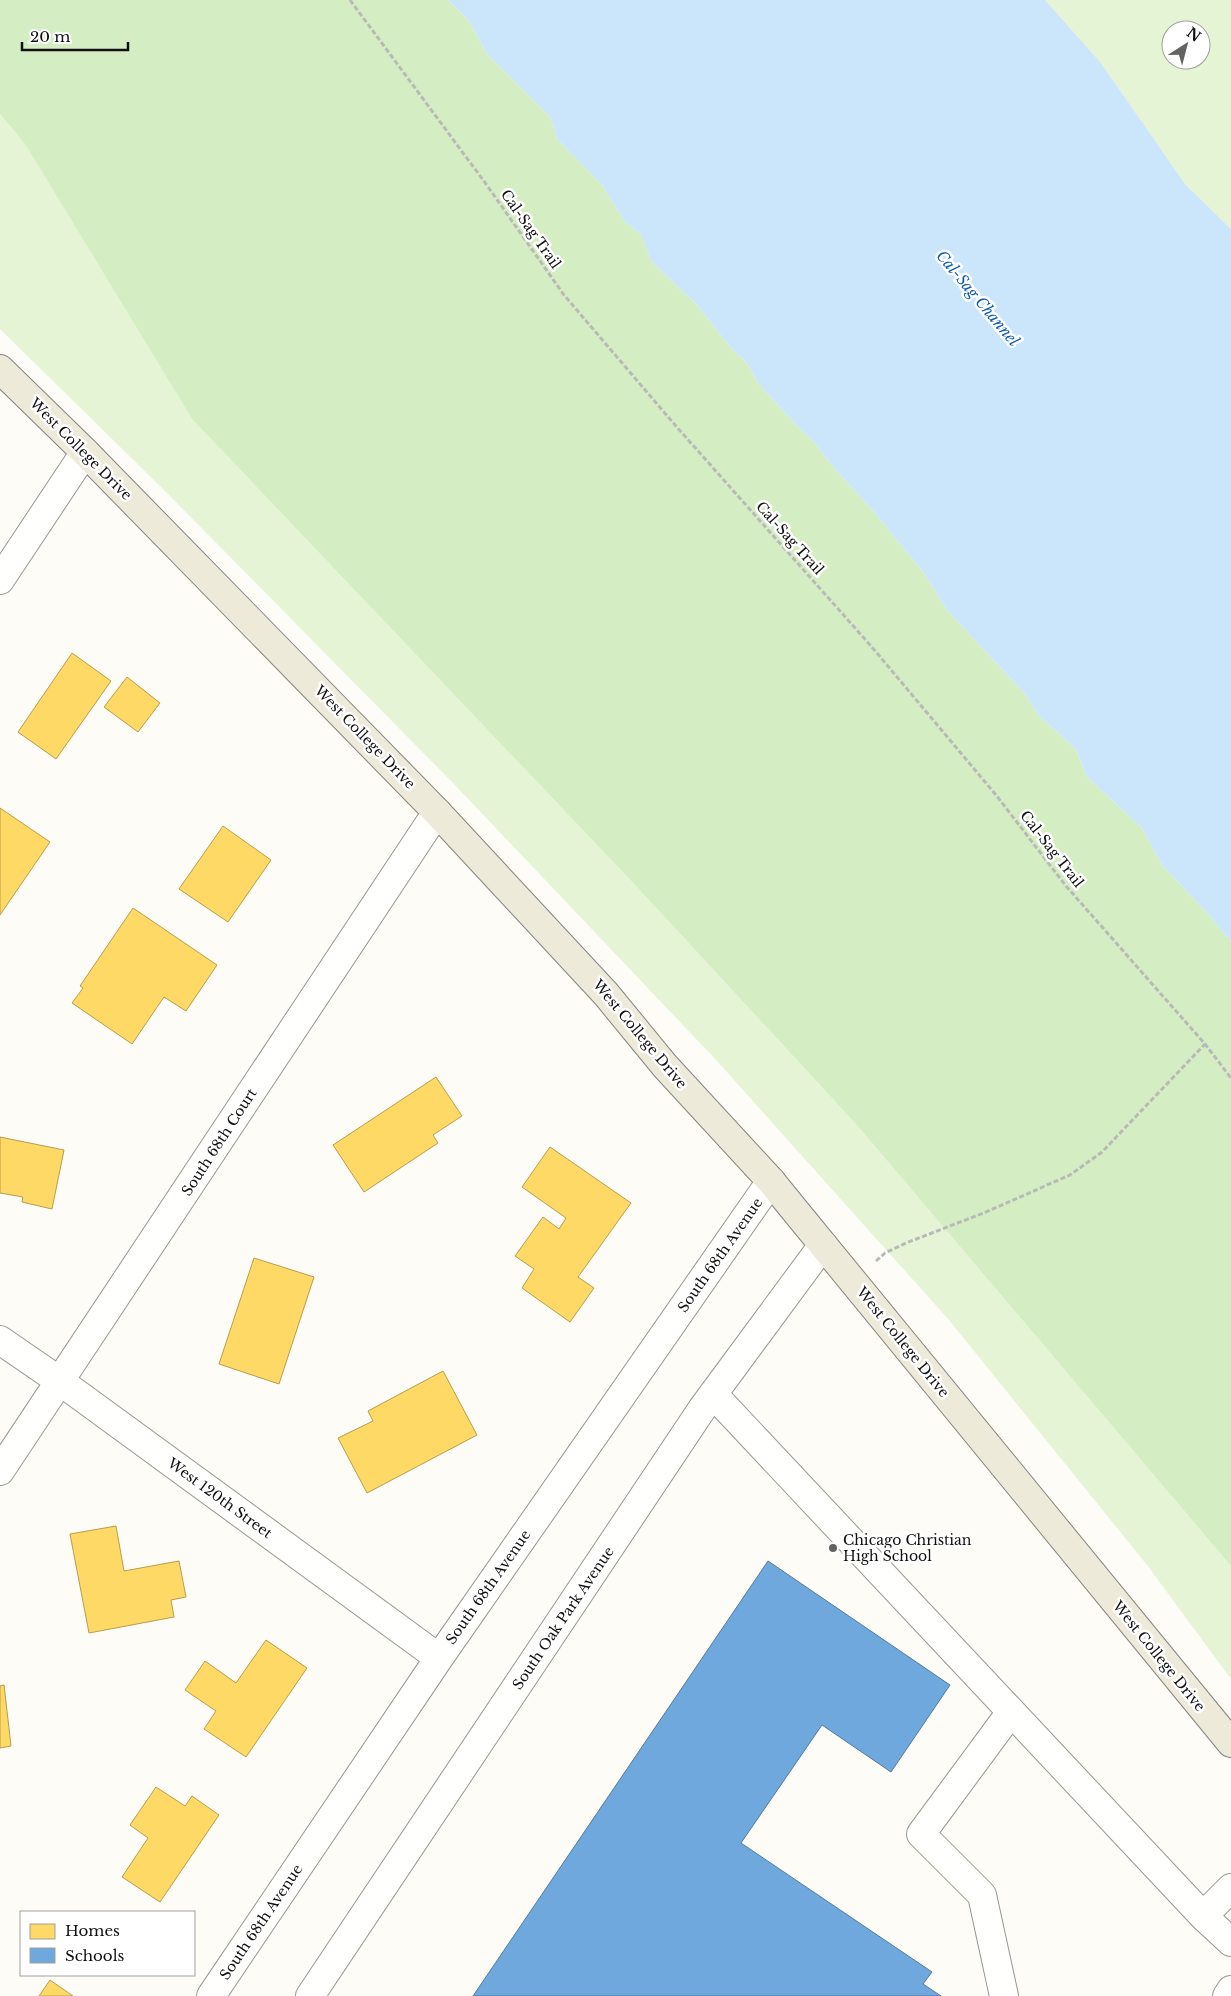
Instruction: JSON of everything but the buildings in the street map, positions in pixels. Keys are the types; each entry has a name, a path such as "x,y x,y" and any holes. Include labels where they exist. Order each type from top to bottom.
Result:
{"main road":[{"name":"West College Drive","path":"0,369 85,452 437,812 606,994 666,1066 771,1181 1231,1743"}],"street":[{"path":"0,580 85,452"},
{"name":"South 68th Court","path":"0,1471 61,1382 437,812"},
{"name":"South 68th Avenue","path":"211,1996 439,1658 771,1181"},
{"name":"South Oak Park Avenue","path":"310,1996 713,1394 824,1245"},
{"name":"West 120th Street","path":"0,1340 61,1382 439,1658"},
{"path":"713,1394 1202,1916 1231,1942"},
{"path":"1004,1996 982,1895 921,1834 1011,1712"},
{"path":"1202,1916 1231,1888"},
{"path":"1227,1996 1231,1990"}],"path":[{"name":"Cal-Sag Trail","path":"350,0 480,176 564,295 675,425 871,646 996,795 1066,886 1205,1044 1231,1078"},
{"path":"853,1282 885,1253 1070,1175 1102,1152 1205,1044"}],"green space":[{"path":"0,0 448,0 469,21 487,54 551,118 557,139 602,185 625,222 641,234 651,261 696,304 732,349 746,362 758,383 813,441 874,512 924,573 947,610 1025,694 1040,717 1076,749 1087,777 1142,828 1162,865 1210,916 1231,942 1231,1566 856,1124 636,886 192,419 25,144 0,114"},
{"path":"1045,0 1231,0 1231,229 1185,184 1101,63"},
{"path":"0,114 25,144 192,419 636,886 856,1124 1231,1566 1231,1679 1147,1565 949,1320 718,1062 454,784 164,490 0,329"}],"water":[{"name":"Cal-Sag Channel","path":"448,0 1045,0 1101,63 1185,184 1231,229 1231,942 1210,916 1162,865 1142,828 1087,777 1076,749 1040,717 1025,694 947,610 924,573 874,512 813,441 758,383 746,362 732,349 696,304 651,261 641,234 625,222 602,185 557,139 551,118 487,54 469,21"}],"place":[{"name":"Chicago Christian High School","path":"833,1548"}]}
